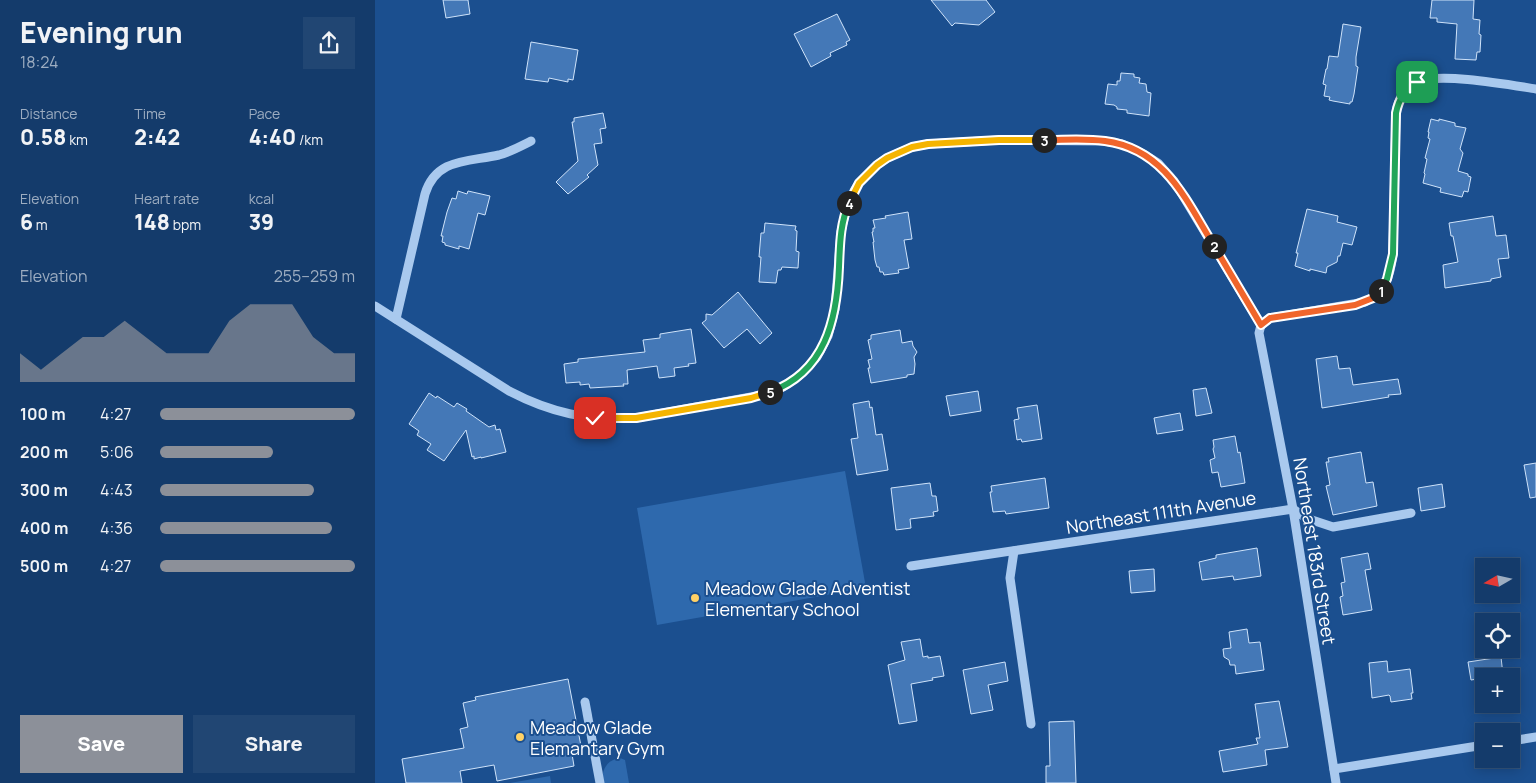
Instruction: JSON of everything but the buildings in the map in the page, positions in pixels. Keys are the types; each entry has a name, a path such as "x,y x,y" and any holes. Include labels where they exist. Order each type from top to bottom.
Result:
{"street":[{"path":"375,306 509,391 531,403 574,416 607,419 636,418 751,398 792,382 817,357 828,336 835,309 839,246 844,216 859,183 877,165 887,158 912,147 928,144 1004,140 1094,141 1122,144 1158,163 1184,196 1261,325 1270,318 1365,302 1373,298 1383,287 1391,268 1393,254 1396,113 1399,100 1408,88 1417,82 1436,78 1489,82 1536,89"},
{"path":"396,319 425,194 432,178 448,165 501,154 531,141"},
{"name":"Northeast 183rd Street","path":"1261,325 1259,332 1293,508 1336,783"},
{"path":"1293,508 1306,518 1333,527 1411,513"},
{"name":"Northeast 111th Avenue","path":"911,566 1293,508"},
{"path":"1014,551 1010,578 1031,724"},
{"path":"585,702 599,783"},
{"path":"1520,740 1536,737"},
{"path":"1334,769 1475,746"}],"shaded area":[{"path":"845,471 866,588 657,625 637,508"},
{"path":"620,758 625,760 629,783 602,783 603,774 608,763"},
{"path":"550,776 551,783 510,783"}],"place":[{"name":"Meadow Glade Adventist Elementary School","path":"695,598"},
{"name":"Meadow Glade Elemantary Gym","path":"520,737"}],"route":[{"path":"595,418 636,418 751,398 792,382 817,357 828,336 835,309 841,232 846,210 854,191 859,183 877,165 887,158 912,147 928,144 1004,140 1104,141 1122,144 1158,163 1174,182 1261,325 1270,318 1365,302 1380,292 1391,268 1393,254 1396,113 1399,100 1403,94 1417,82"}]}
